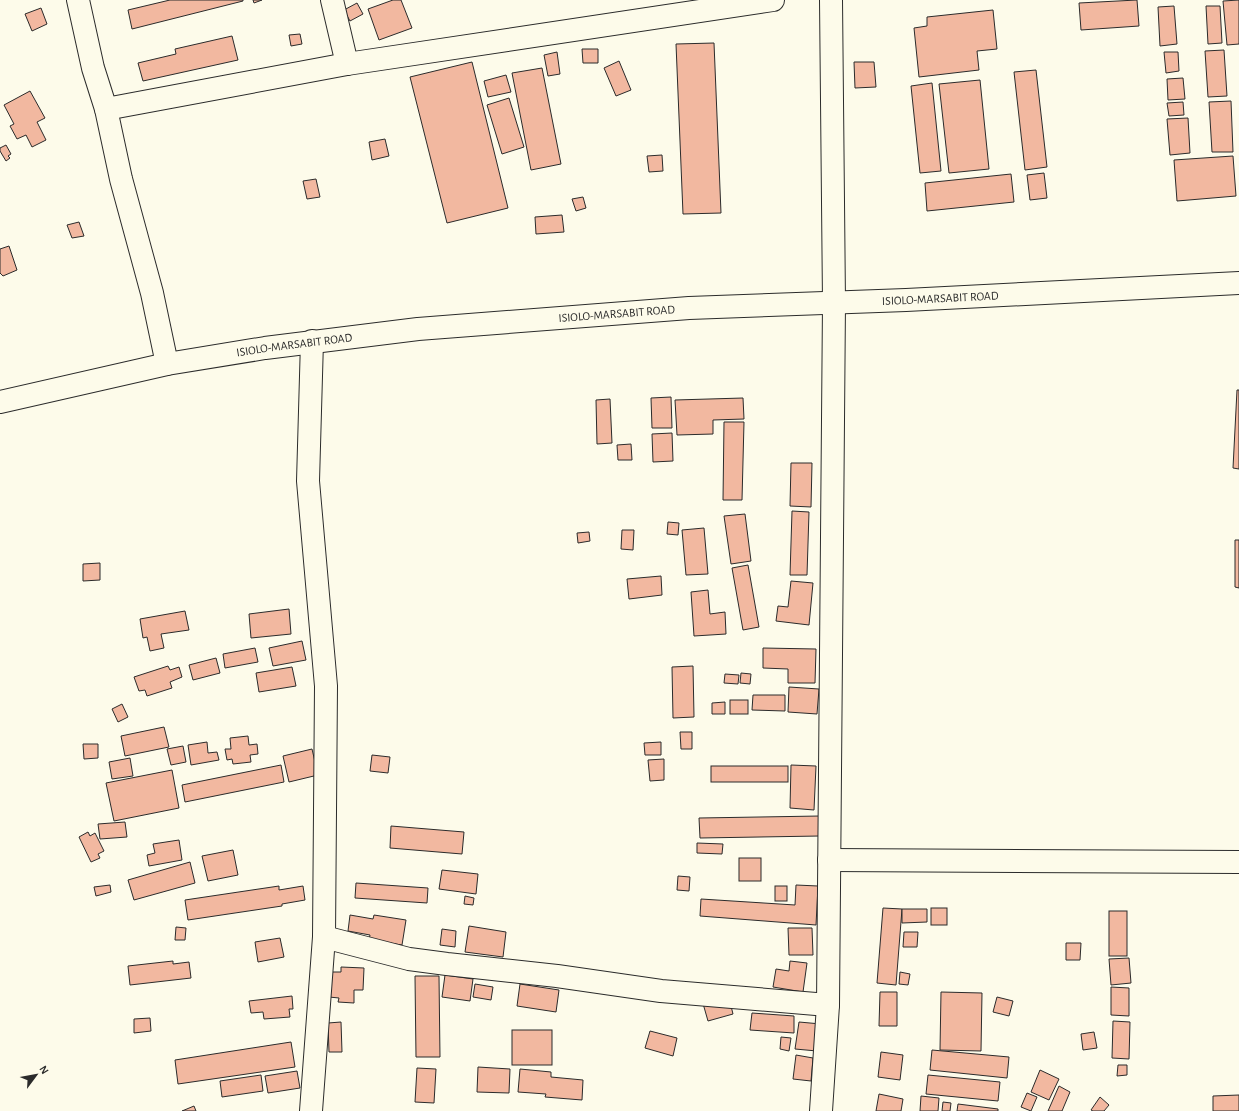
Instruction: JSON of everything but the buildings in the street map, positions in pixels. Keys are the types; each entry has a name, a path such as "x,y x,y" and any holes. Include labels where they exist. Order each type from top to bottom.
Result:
{"main road":[{"path":"78,0 93,68 106,109 121,179 152,293 168,364"},
{"path":"332,0 347,64"},
{"path":"106,109 347,64 773,0"},
{"path":"821,1111 828,1005 834,303 831,0"},
{"name":"ISIOLO-MARSABIT ROAD","path":"0,402 168,364 312,341 418,329 689,308 834,303 1239,283"},
{"path":"311,1111 324,937 326,686 308,482 312,341"},
{"path":"829,860 1239,862"},
{"path":"324,937 409,959 557,976 661,991 828,1005"}]}
